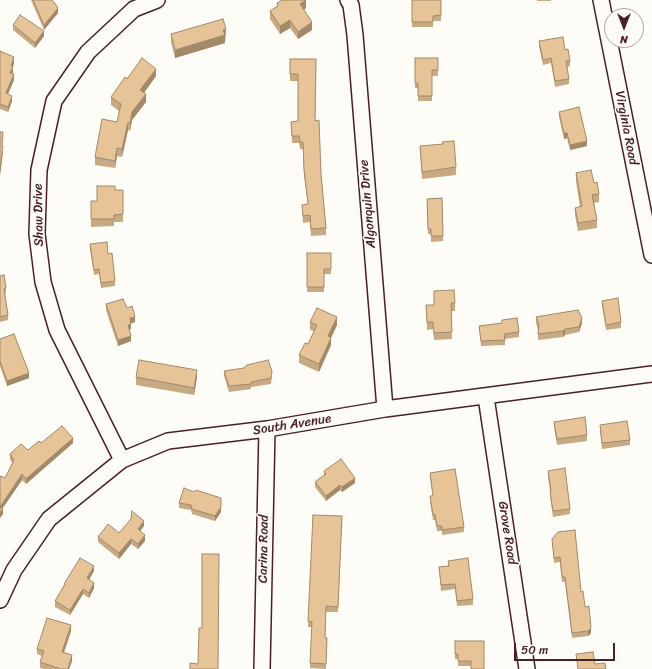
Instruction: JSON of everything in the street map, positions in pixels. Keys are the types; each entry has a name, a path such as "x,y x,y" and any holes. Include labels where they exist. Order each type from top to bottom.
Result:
{"street":[{"name":"Shaw Drive","path":"122,460 57,330 43,282 38,234 39,170 54,101 88,52 134,9 157,0"},
{"name":"Algonquin Drive","path":"348,0 351,5 355,35 385,409"},
{"name":"Virginia Road","path":"600,0 652,255"},
{"name":"South Avenue","path":"0,600 14,570 49,519 122,460 168,441 267,430 385,409 486,397 652,374"},
{"name":"Grove Road","path":"486,397 527,669"},
{"name":"Carina Road","path":"262,669 267,430"}],"building":[{"path":"33,0 52,0 58,8 44,25"},
{"path":"282,0 306,0 300,4 312,22 298,32 290,20 280,26 270,11 278,6 277,3"},
{"path":"412,0 441,0 441,15 433,16 433,22 412,22"},
{"path":"20,15 44,31 35,43 13,25"},
{"path":"223,19 226,29 223,30 225,35 175,50 171,34"},
{"path":"563,37 565,50 568,49 570,61 566,61 569,79 555,81 551,58 543,60 539,41"},
{"path":"0,51 14,57 11,66 13,67 10,73 14,74 6,93 12,96 8,107 0,104"},
{"path":"142,58 156,69 140,90 146,94 132,112 130,123 128,122 122,149 117,148 115,161 95,157 102,119 117,122 121,104 111,97 125,77 127,79"},
{"path":"415,58 438,58 438,70 432,70 432,96 418,96 418,83 415,83"},
{"path":"290,59 316,59 315,121 319,120 321,174 326,228 311,229 310,215 303,216 302,205 308,204 303,142 300,142 299,136 292,136 291,122 298,121 298,74 290,74"},
{"path":"579,107 587,141 570,145 567,133 564,133 559,112"},
{"path":"0,132 3,132 3,146 0,171"},
{"path":"454,141 456,167 422,172 420,146 443,144 442,142"},
{"path":"591,170 594,183 597,182 599,194 592,195 597,220 578,223 575,208 582,206 576,173"},
{"path":"97,186 115,186 115,190 123,190 123,214 114,215 114,219 91,219 91,201 97,201"},
{"path":"442,198 443,236 431,236 431,229 428,229 427,199"},
{"path":"107,242 108,254 112,253 115,281 101,283 99,269 94,270 90,244"},
{"path":"307,253 331,253 331,269 324,269 324,287 307,287"},
{"path":"4,275 6,288 4,289 8,315 0,317 0,276"},
{"path":"454,290 455,303 451,303 452,332 434,333 433,322 427,322 426,305 434,305 434,291"},
{"path":"618,298 621,322 606,325 602,301"},
{"path":"123,299 127,308 132,306 135,317 130,318 131,324 128,325 131,336 118,340 106,304"},
{"path":"317,308 337,317 328,336 331,338 319,364 299,355 305,343 308,344 317,325 310,322"},
{"path":"578,310 582,318 579,327 565,329 563,331 538,334 539,325 536,317"},
{"path":"517,318 519,332 504,334 505,340 481,341 479,326 502,323 502,320"},
{"path":"14,334 29,373 7,381 0,361 0,339"},
{"path":"139,360 197,370 194,388 136,377"},
{"path":"268,360 272,371 271,378 251,382 251,384 229,386 224,371 244,368 247,365"},
{"path":"585,417 587,435 557,439 554,422"},
{"path":"627,421 630,440 602,443 600,425"},
{"path":"62,426 73,438 26,479 22,474 0,507 0,477 5,478 14,460 10,454 21,444 28,450 39,441 41,443"},
{"path":"341,459 355,478 342,487 340,485 326,496 315,482 326,474 324,471"},
{"path":"565,468 570,509 553,511 548,471"},
{"path":"455,469 464,527 442,530 442,526 437,526 435,514 433,515 430,496 433,496 430,473"},
{"path":"184,488 194,492 196,490 221,498 221,507 215,516 192,509 191,505 179,503"},
{"path":"132,511 144,521 138,529 145,535 138,544 131,539 119,553 98,537 108,524 119,533 131,519"},
{"path":"313,515 342,516 338,607 326,606 326,664 310,663 312,622 308,621"},
{"path":"575,530 581,592 583,591 585,607 589,606 591,628 588,631 572,633 565,577 562,577 560,557 554,558 552,539 558,532"},
{"path":"202,554 219,554 218,669 190,669 190,663 198,664 199,628 202,628"},
{"path":"80,558 94,566 87,578 94,583 89,593 83,589 70,610 55,601"},
{"path":"468,558 473,599 457,601 455,584 441,585 439,567 449,566 448,561"},
{"path":"47,618 71,625 62,652 72,655 68,669 61,669 40,662 44,651 37,649"},
{"path":"455,641 484,641 484,669 471,669 471,661 458,661 458,654 455,654"},
{"path":"593,652 595,664 605,663 606,669 578,669 576,654"}]}
